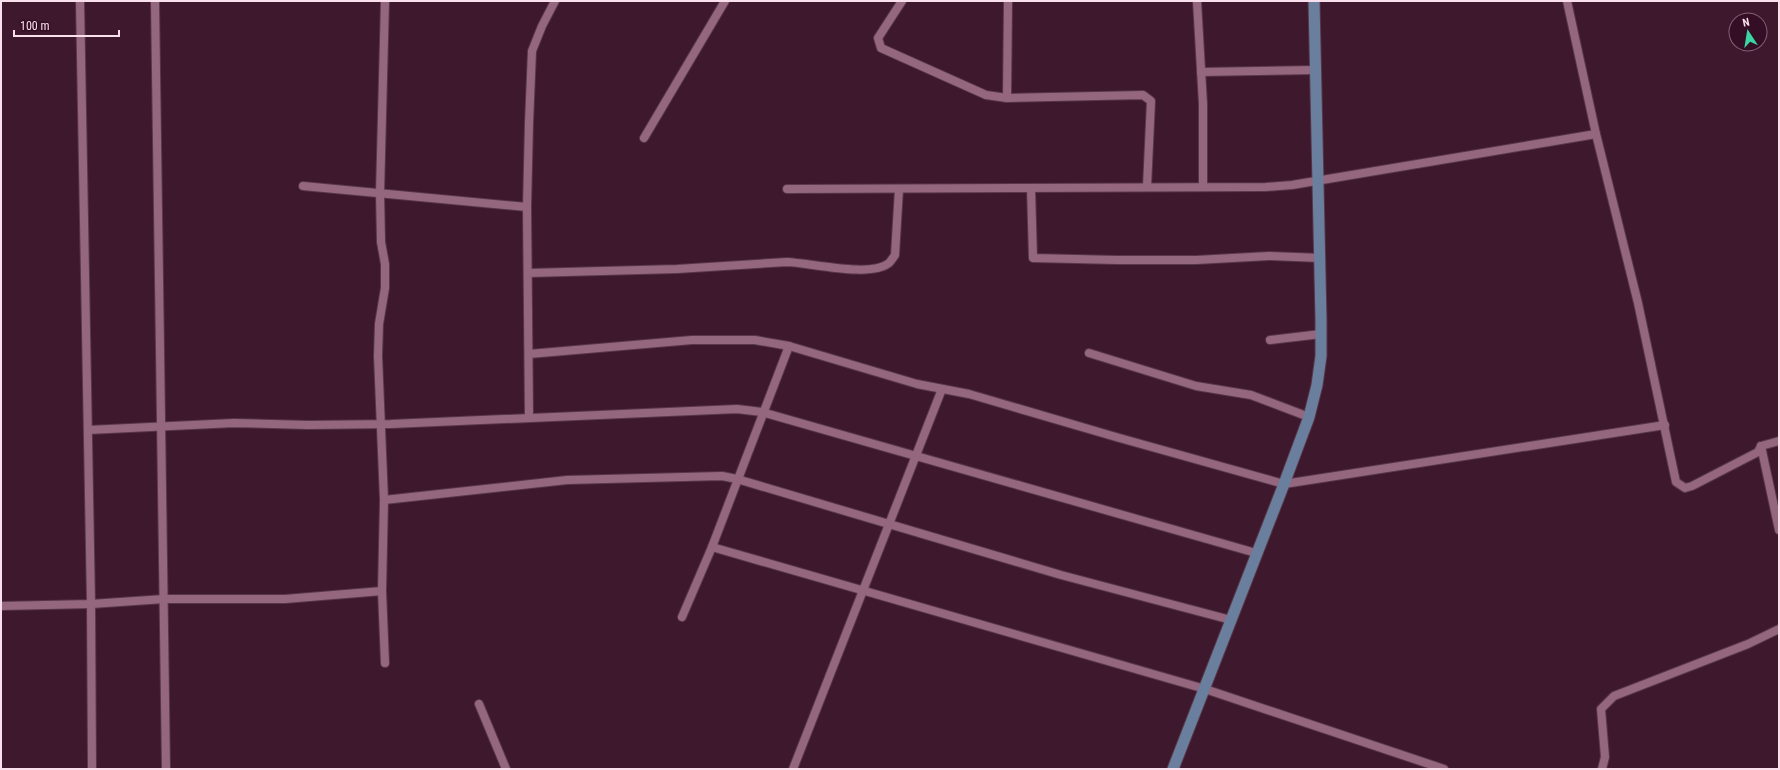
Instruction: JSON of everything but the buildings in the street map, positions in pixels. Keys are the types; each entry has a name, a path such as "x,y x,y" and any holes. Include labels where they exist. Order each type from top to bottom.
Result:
{"street":[{"path":"80,1 91,604 92,769"},
{"path":"155,1 166,769"},
{"path":"384,1 380,193 381,242 385,264 385,288 379,324 378,356 384,500 382,591 385,662"},
{"path":"529,417 527,207 528,123 532,51 542,26 555,1"},
{"path":"644,138 725,1"},
{"path":"902,1 878,38 881,48 986,95 1008,98 1143,95 1151,101 1147,187"},
{"path":"1008,1 1008,98"},
{"path":"1197,1 1203,104 1203,187"},
{"path":"1173,769 1284,484 1309,417 1317,385 1321,334 1321,258 1314,1"},
{"path":"1568,1 1596,134 1638,303 1665,425 1673,475 1676,482 1685,488 1692,486 1758,452 1761,446 1779,441"},
{"path":"1201,72 1315,70"},
{"path":"787,189 1266,187 1318,180 1596,134"},
{"path":"303,186 527,207"},
{"path":"1031,188 1033,258 1196,260 1269,256 1321,258"},
{"path":"528,273 677,269 787,262 852,270 872,269 889,263 895,255 899,189"},
{"path":"1270,340 1321,334"},
{"path":"529,354 692,340 755,340 789,346 917,384 970,394 1284,484 1665,425"},
{"path":"682,616 712,548 762,412 789,346"},
{"path":"1089,353 1196,386 1251,395 1309,417"},
{"path":"793,769 942,389"},
{"path":"88,430 234,423 382,424 737,409 762,412 916,455 1256,554"},
{"path":"1761,446 1779,530"},
{"path":"384,500 567,480 722,476 738,479 1061,575 1231,620"},
{"path":"712,548 1205,689 1444,769"},
{"path":"1,606 91,604 164,599 285,599 382,591"},
{"path":"1602,769 1605,757 1601,709 1614,696 1748,644 1779,629"},
{"path":"479,704 506,769"}]}
